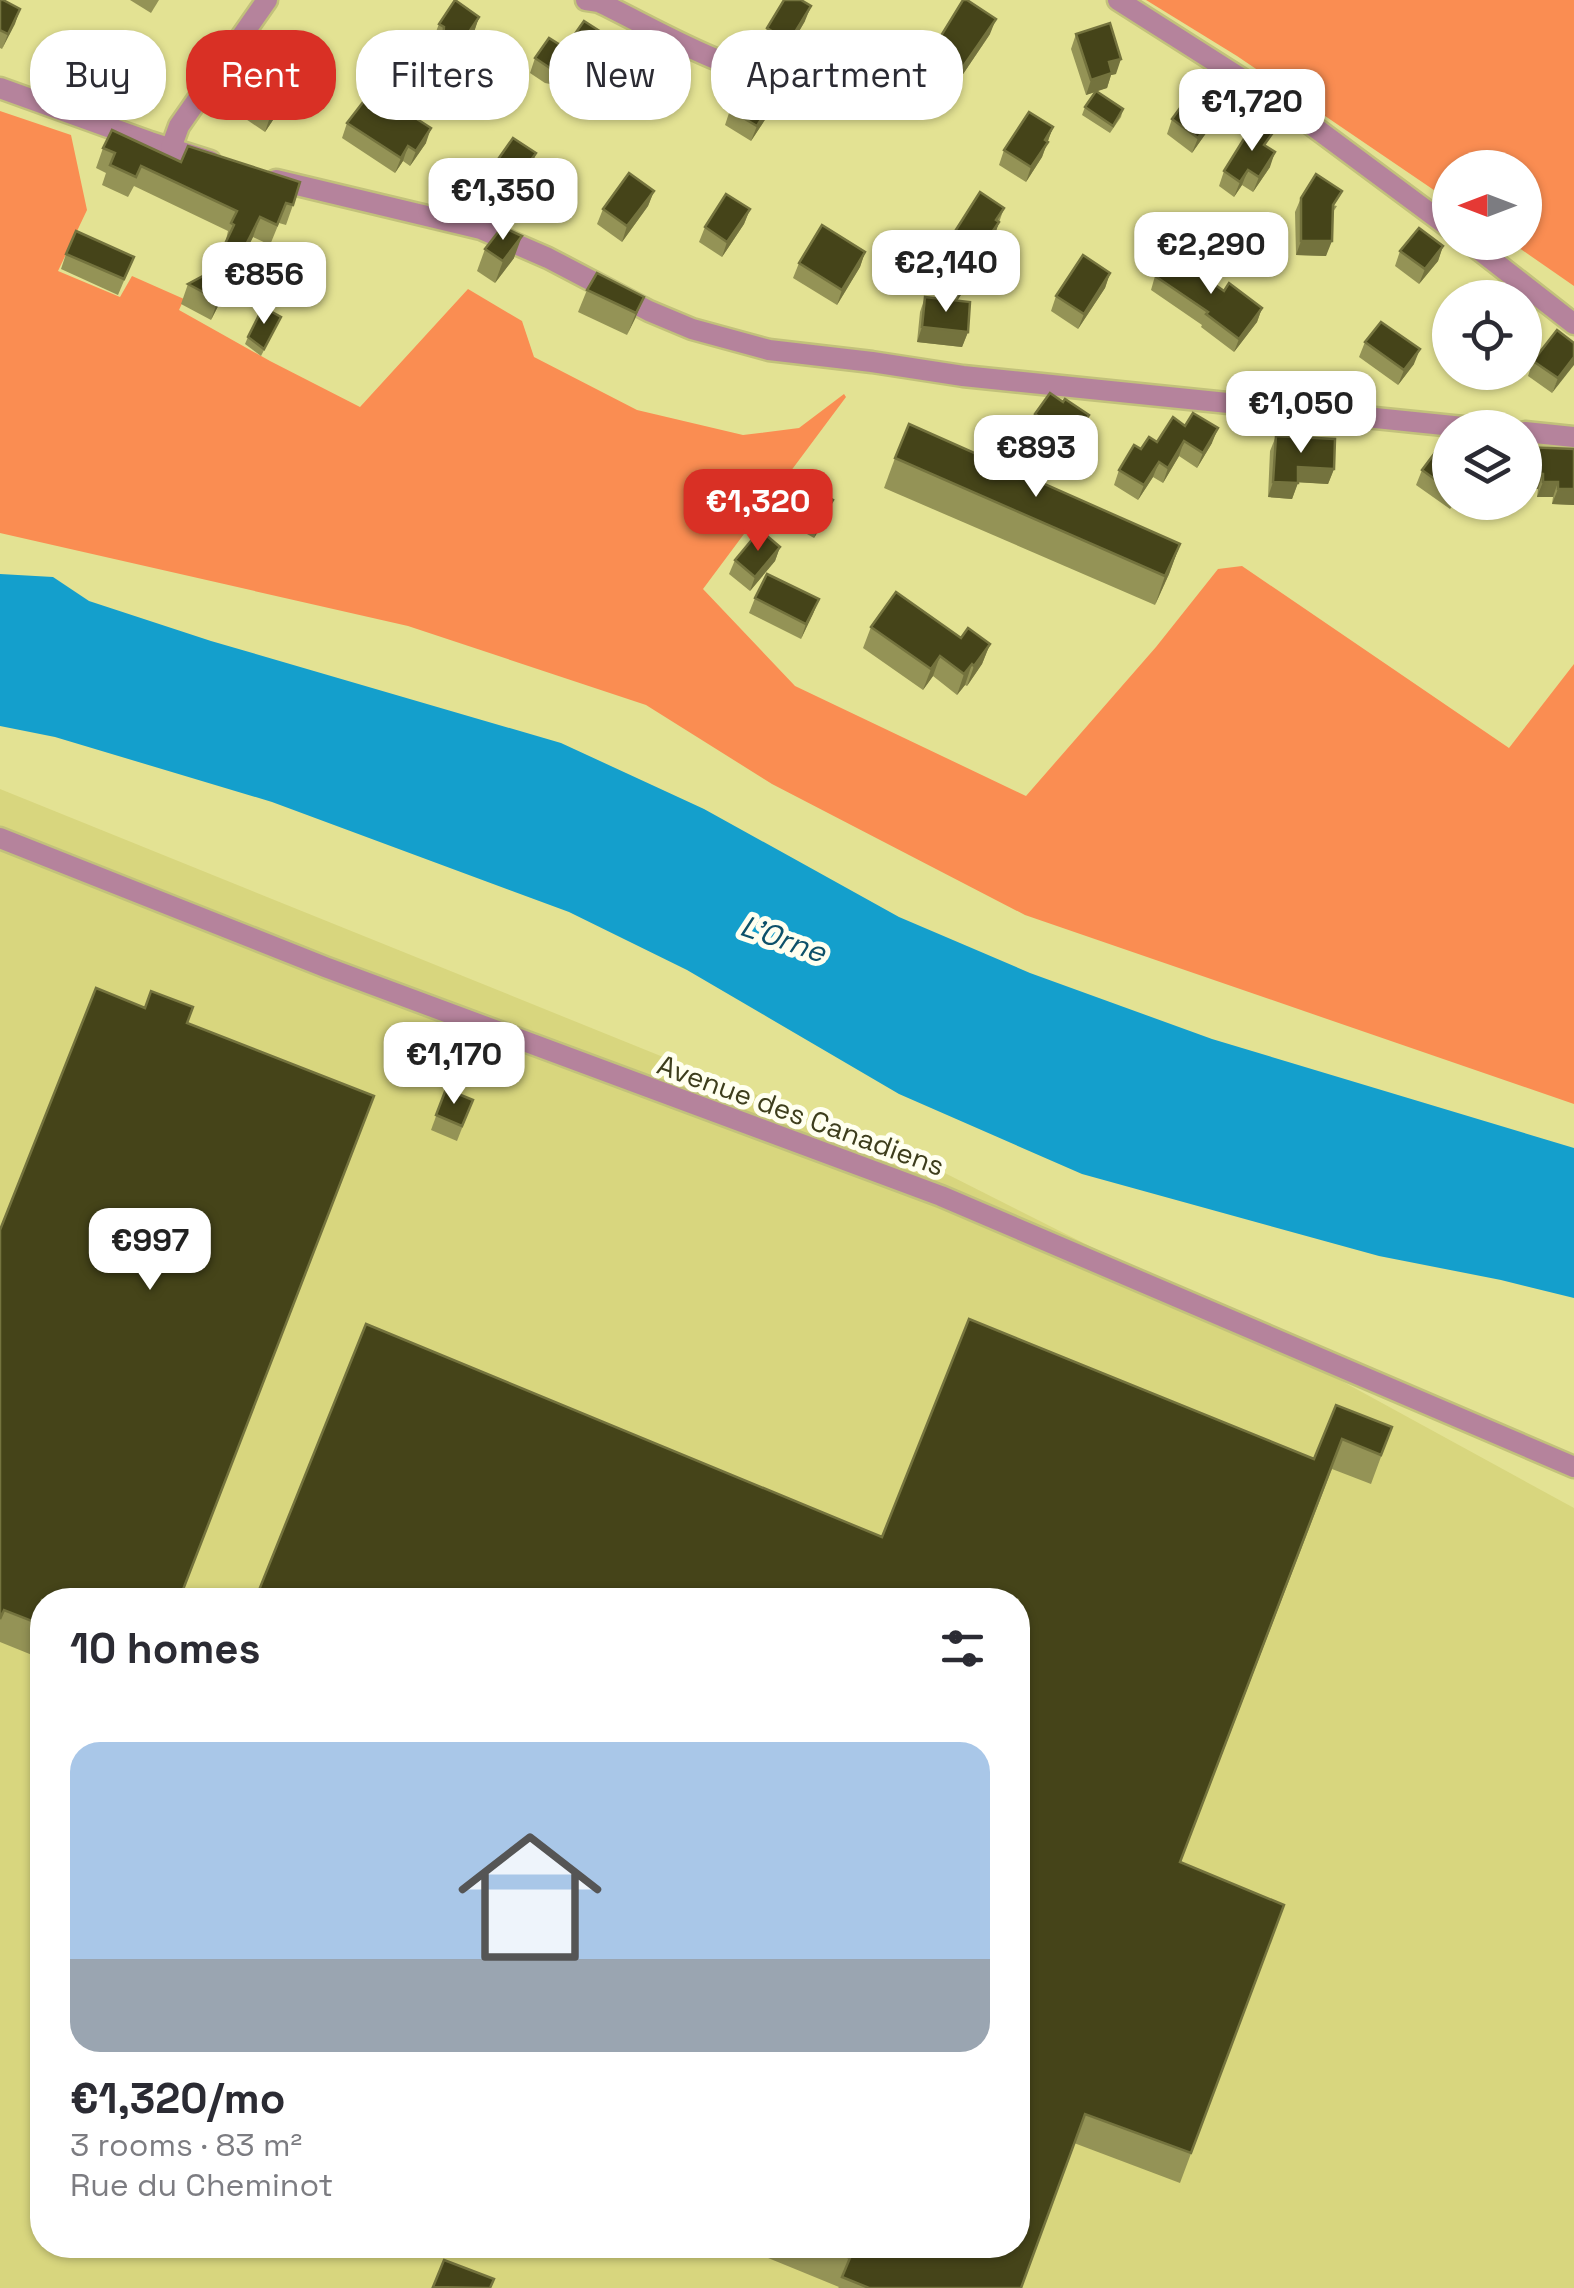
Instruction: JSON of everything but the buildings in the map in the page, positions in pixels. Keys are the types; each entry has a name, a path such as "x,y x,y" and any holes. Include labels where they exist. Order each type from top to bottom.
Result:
{"street":[{"path":"171,148 179,126 267,0"},
{"path":"586,0 599,2 711,57"},
{"path":"1118,0 1294,112 1432,215"},
{"path":"0,88 228,166"},
{"path":"262,176 481,229 548,258 649,311 726,340 769,350 963,376 1432,424"},
{"path":"1492,260 1574,324"},
{"path":"1542,434 1574,437"},
{"name":"Avenue des Canadiens","path":"0,838 325,968 941,1196 1574,1468"}],"shaded area":[{"path":"1146,0 1574,0 1574,286 1537,260 1542,260 1542,150 1432,150 1432,189 1237,56"},
{"path":"0,111 71,135 87,210 58,271 120,297 132,276 184,299 179,310 360,407 468,289 522,321 534,357 637,410 743,435 799,428 844,394 846,397 703,589 795,686 1026,796 1156,647 1218,569 1242,566 1509,748 1574,664 1574,1104 1025,915 772,784 646,705 408,626 0,533"},
{"path":"0,789 923,1162 1161,1282 1574,1508 1574,2288 0,2288"}],"water":[{"name":"L'Orne","path":"0,574 53,577 89,601 211,641 561,743 704,809 899,917 1030,973 1212,1039 1574,1148 1574,1298 1379,1256 1082,1174 899,1094 687,970 569,912 272,802 55,737 0,726"}]}
